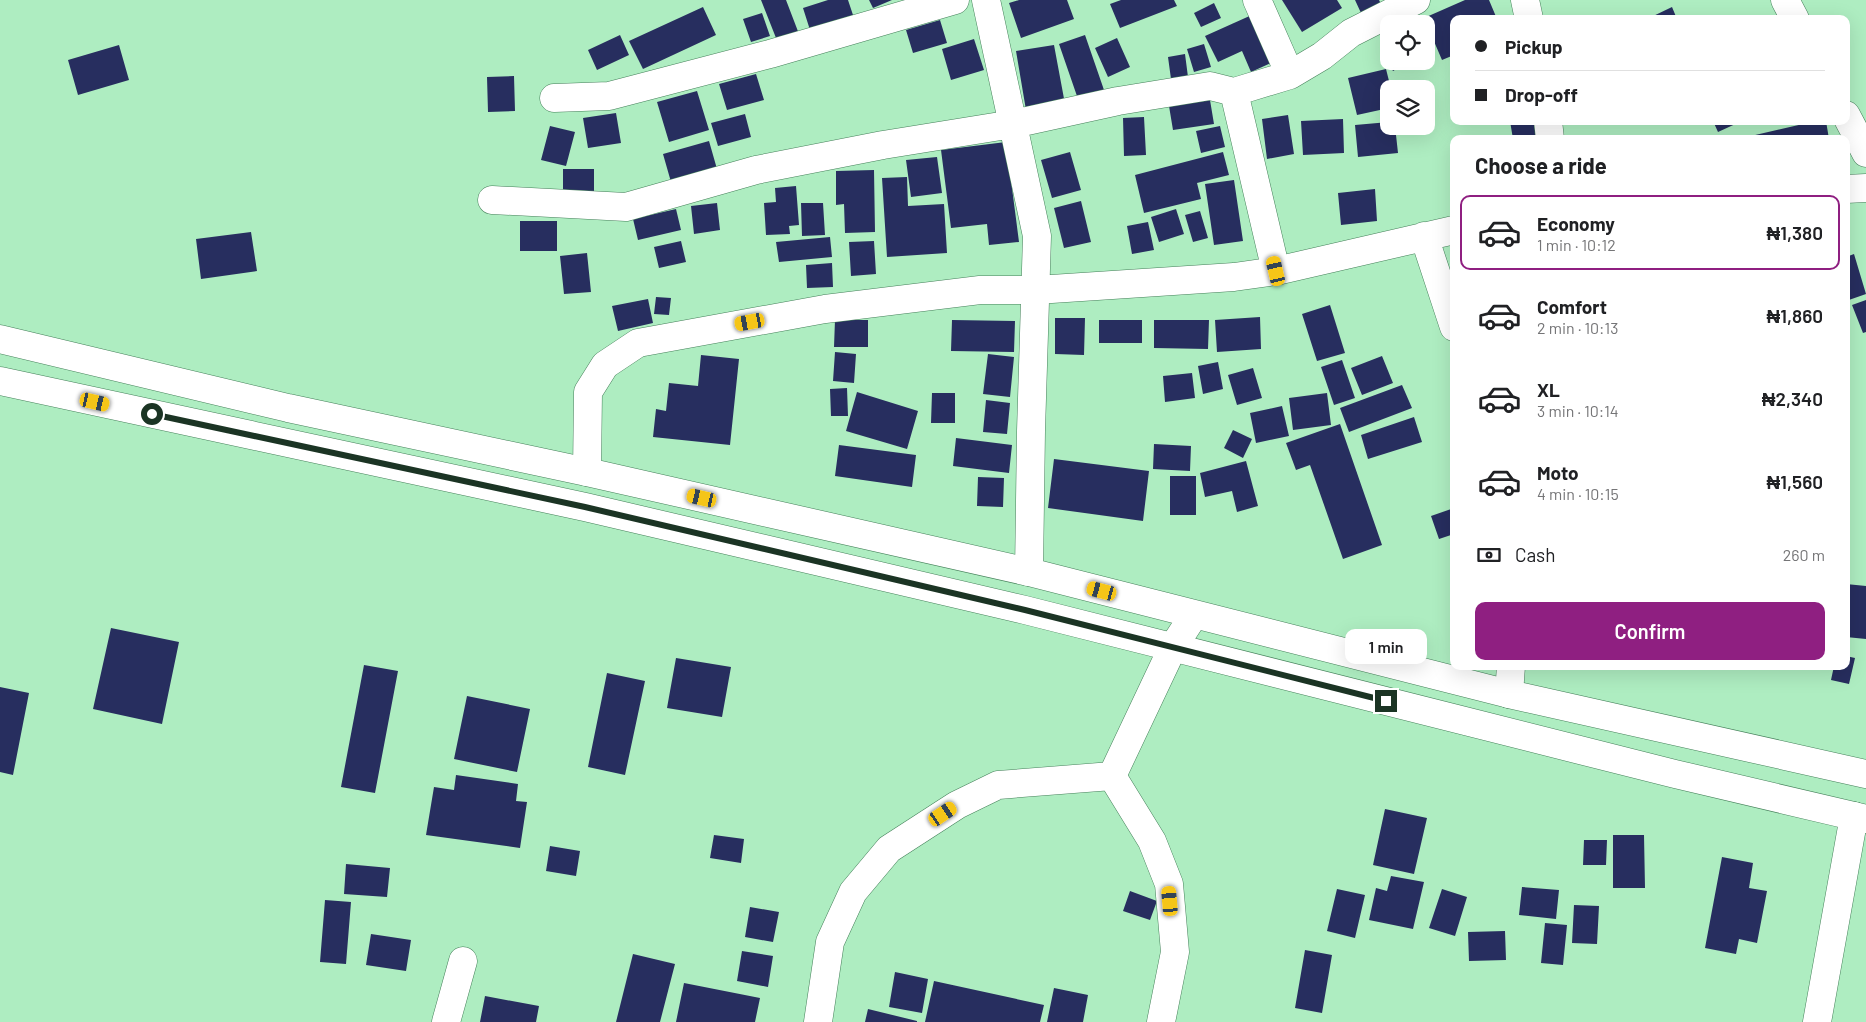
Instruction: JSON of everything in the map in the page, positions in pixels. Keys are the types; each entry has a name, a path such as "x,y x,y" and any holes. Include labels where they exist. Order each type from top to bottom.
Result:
{"street":[{"path":"554,98 609,96 770,54 955,0"},
{"path":"986,0 1037,236 1029,572"},
{"path":"1257,0 1290,75"},
{"path":"492,200 626,207 756,170 883,145 1012,124 1118,101 1210,86 1234,92 1290,75 1322,56 1350,33 1416,0"},
{"path":"1525,0 1528,15"},
{"path":"1785,0 1793,15"},
{"path":"1234,92 1276,271"},
{"path":"1850,122 1866,152"},
{"path":"1850,189 1866,188"},
{"path":"587,472 588,392 604,365 638,342 825,309 980,290 1036,290 1234,277 1276,271 1450,231"},
{"path":"1424,236 1450,315"},
{"path":"0,339 288,408 587,472 1029,572 1509,694 1866,774"},
{"path":"0,380 585,507 1173,647 1675,774 1860,817 1817,1022"},
{"path":"1112,776 1173,647 1194,615"},
{"path":"1509,694 1511,670"},
{"path":"818,1022 830,942 853,892 890,849 957,805 998,785 1112,776"},
{"path":"1112,776 1152,841 1169,884 1175,952 1161,1022"},
{"path":"446,1022 463,961"}],"building":[{"path":"761,0 786,0 799,34 778,43"},
{"path":"828,0 848,0 853,15 810,30 803,8"},
{"path":"869,0 892,0 873,8"},
{"path":"1019,0 1067,0 1074,19 1021,38 1009,3"},
{"path":"1121,0 1174,0 1177,6 1120,28 1110,4"},
{"path":"1282,0 1337,0 1342,8 1302,32"},
{"path":"1355,0 1379,0 1381,4 1361,13"},
{"path":"1465,0 1489,0 1495,15 1450,15 1450,57 1442,60 1435,44 1435,15 1431,15"},
{"path":"1214,3 1221,18 1201,27 1194,13"},
{"path":"703,7 716,35 643,69 629,41"},
{"path":"1672,7 1675,15 1655,15"},
{"path":"762,13 770,36 751,42 743,19"},
{"path":"1254,14 1275,61 1251,72 1242,51 1218,62 1205,36"},
{"path":"940,20 947,43 913,53 906,30"},
{"path":"620,35 629,55 597,70 588,50"},
{"path":"1085,35 1104,90 1078,99 1059,44"},
{"path":"1117,38 1130,67 1108,77 1095,48"},
{"path":"974,39 984,70 951,80 942,49"},
{"path":"1204,44 1211,67 1194,72 1187,49"},
{"path":"119,45 129,80 78,95 68,60"},
{"path":"1054,45 1065,104 1026,110 1016,51"},
{"path":"1185,54 1188,77 1171,79 1168,57"},
{"path":"1386,70 1389,80 1380,80 1380,110 1357,115 1348,78"},
{"path":"756,74 764,100 727,110 719,84"},
{"path":"514,76 515,111 488,112 487,77"},
{"path":"697,91 709,130 669,142 657,102"},
{"path":"1210,100 1214,124 1173,130 1169,106"},
{"path":"616,113 621,143 588,148 583,118"},
{"path":"745,114 751,137 718,146 711,123"},
{"path":"1288,115 1294,154 1267,159 1262,119"},
{"path":"1144,117 1146,155 1124,156 1123,118"},
{"path":"1343,119 1344,153 1303,155 1301,121"},
{"path":"1380,123 1380,135 1396,135 1398,153 1358,157 1355,125"},
{"path":"1511,125 1538,125 1539,135 1512,135"},
{"path":"1715,125 1733,125 1718,132"},
{"path":"1799,125 1827,125 1828,135 1755,135"},
{"path":"550,126 575,132 566,166 541,160"},
{"path":"1220,126 1225,147 1201,153 1196,131"},
{"path":"709,141 717,169 671,182 663,154"},
{"path":"1006,142 1019,242 989,245 987,224 951,228 941,150"},
{"path":"1070,152 1081,190 1052,198 1041,160"},
{"path":"1223,152 1229,175 1197,183 1201,199 1144,213 1135,175"},
{"path":"937,157 942,193 911,197 906,160"},
{"path":"563,169 594,169 594,191 563,192"},
{"path":"874,170 875,232 845,233 844,204 836,205 836,171"},
{"path":"907,177 908,206 944,204 947,253 887,257 882,178"},
{"path":"1234,180 1243,241 1214,245 1205,184"},
{"path":"796,186 799,225 789,226 790,234 766,235 764,203 776,202 775,188"},
{"path":"1375,189 1377,221 1341,225 1338,193"},
{"path":"1081,201 1091,242 1064,248 1054,208"},
{"path":"717,203 720,230 694,234 691,206"},
{"path":"801,203 823,203 825,235 802,236"},
{"path":"676,209 681,230 638,240 633,219"},
{"path":"1176,209 1184,234 1159,242 1151,217"},
{"path":"1200,211 1208,238 1193,242 1185,215"},
{"path":"520,221 557,221 557,251 520,251"},
{"path":"1148,222 1154,250 1132,254 1127,226"},
{"path":"251,232 257,271 201,279 196,239"},
{"path":"830,237 832,257 779,262 776,242"},
{"path":"681,241 686,262 659,268 654,247"},
{"path":"874,241 876,274 851,276 849,242"},
{"path":"587,253 591,292 564,294 560,256"},
{"path":"1854,254 1866,294 1850,300 1850,256"},
{"path":"832,263 833,287 807,288 806,265"},
{"path":"656,297 671,298 669,315 654,314"},
{"path":"648,299 653,323 618,331 612,306"},
{"path":"1866,300 1866,332 1863,333 1852,305"},
{"path":"1330,305 1345,353 1317,361 1302,314"},
{"path":"1260,317 1261,349 1217,352 1215,320"},
{"path":"1055,318 1085,318 1084,355 1055,354"},
{"path":"835,320 868,320 868,347 834,347"},
{"path":"952,320 1015,321 1014,352 951,351"},
{"path":"1099,320 1142,320 1142,343 1099,343"},
{"path":"1154,320 1209,320 1208,349 1154,348"},
{"path":"835,352 856,354 854,383 833,381"},
{"path":"988,354 1014,357 1010,397 983,394"},
{"path":"701,355 739,359 730,445 653,437 656,409 666,411 669,383 698,386"},
{"path":"1382,356 1393,383 1362,395 1351,368"},
{"path":"1342,360 1355,398 1334,405 1321,367"},
{"path":"1218,362 1223,389 1203,394 1198,366"},
{"path":"1253,368 1262,398 1237,405 1228,375"},
{"path":"1192,373 1195,398 1165,402 1163,376"},
{"path":"1402,385 1412,408 1349,432 1340,408"},
{"path":"847,388 848,416 831,416 830,389"},
{"path":"857,392 918,411 907,449 846,431"},
{"path":"932,393 955,393 955,423 931,423"},
{"path":"1327,393 1331,425 1293,430 1289,398"},
{"path":"986,400 1010,403 1007,434 983,432"},
{"path":"1282,406 1289,436 1256,443 1250,413"},
{"path":"1414,417 1422,442 1368,459 1361,435"},
{"path":"1340,424 1382,545 1343,559 1310,465 1296,470 1286,443"},
{"path":"1233,430 1252,439 1243,458 1224,448"},
{"path":"956,438 1012,445 1009,473 953,466"},
{"path":"1154,444 1191,446 1190,471 1153,469"},
{"path":"839,445 916,455 912,487 835,476"},
{"path":"1054,459 1149,471 1143,521 1048,508"},
{"path":"1246,461 1258,506 1237,512 1232,491 1205,497 1200,473"},
{"path":"1170,476 1196,476 1196,515 1170,515"},
{"path":"978,477 1004,478 1003,507 977,506"},
{"path":"1450,509 1450,535 1439,539 1431,516"},
{"path":"1850,584 1866,586 1866,639 1850,637"},
{"path":"111,628 179,642 162,724 93,709"},
{"path":"1850,657 1855,658 1849,684 1831,680 1833,670 1850,670"},
{"path":"676,658 731,667 722,717 667,708"},
{"path":"364,665 398,671 375,793 341,787"},
{"path":"607,673 645,681 625,775 588,767"},
{"path":"0,687 29,693 13,775 0,772"},
{"path":"467,696 530,709 517,772 454,759"},
{"path":"456,775 518,784 516,801 527,802 520,848 426,835 434,787 454,790"},
{"path":"1385,809 1427,818 1414,874 1373,865"},
{"path":"714,835 744,839 741,863 710,858"},
{"path":"1613,835 1644,835 1645,888 1613,888"},
{"path":"1584,840 1607,840 1606,865 1583,865"},
{"path":"550,846 580,851 576,876 546,871"},
{"path":"1722,857 1753,863 1749,888 1767,891 1757,943 1739,939 1736,954 1705,948"},
{"path":"346,864 390,868 387,897 344,894"},
{"path":"1391,876 1424,882 1413,929 1369,920 1376,888 1387,891"},
{"path":"1522,887 1559,890 1556,919 1519,915"},
{"path":"1337,889 1365,895 1355,938 1327,931"},
{"path":"1442,889 1467,897 1455,936 1429,928"},
{"path":"1130,891 1157,901 1150,920 1123,911"},
{"path":"325,900 351,902 346,964 320,962"},
{"path":"1574,905 1599,906 1597,944 1572,943"},
{"path":"750,907 779,912 773,942 745,937"},
{"path":"1545,923 1567,925 1563,965 1541,963"},
{"path":"1505,931 1506,960 1469,961 1468,932"},
{"path":"371,934 411,940 406,971 366,965"},
{"path":"1305,950 1332,955 1322,1013 1295,1008"},
{"path":"742,951 773,956 768,987 737,981"},
{"path":"633,954 675,964 660,1022 616,1022"},
{"path":"895,972 928,979 922,1013 889,1007"},
{"path":"934,981 1044,1005 1040,1022 925,1022"},
{"path":"684,983 760,998 755,1022 676,1022"},
{"path":"1054,988 1088,995 1083,1022 1047,1022"},
{"path":"485,996 539,1006 536,1022 480,1022"},
{"path":"868,1009 917,1021 917,1022 865,1022"}],"route":[{"path":"152,414 585,507 1025,610 1386,701"}]}
